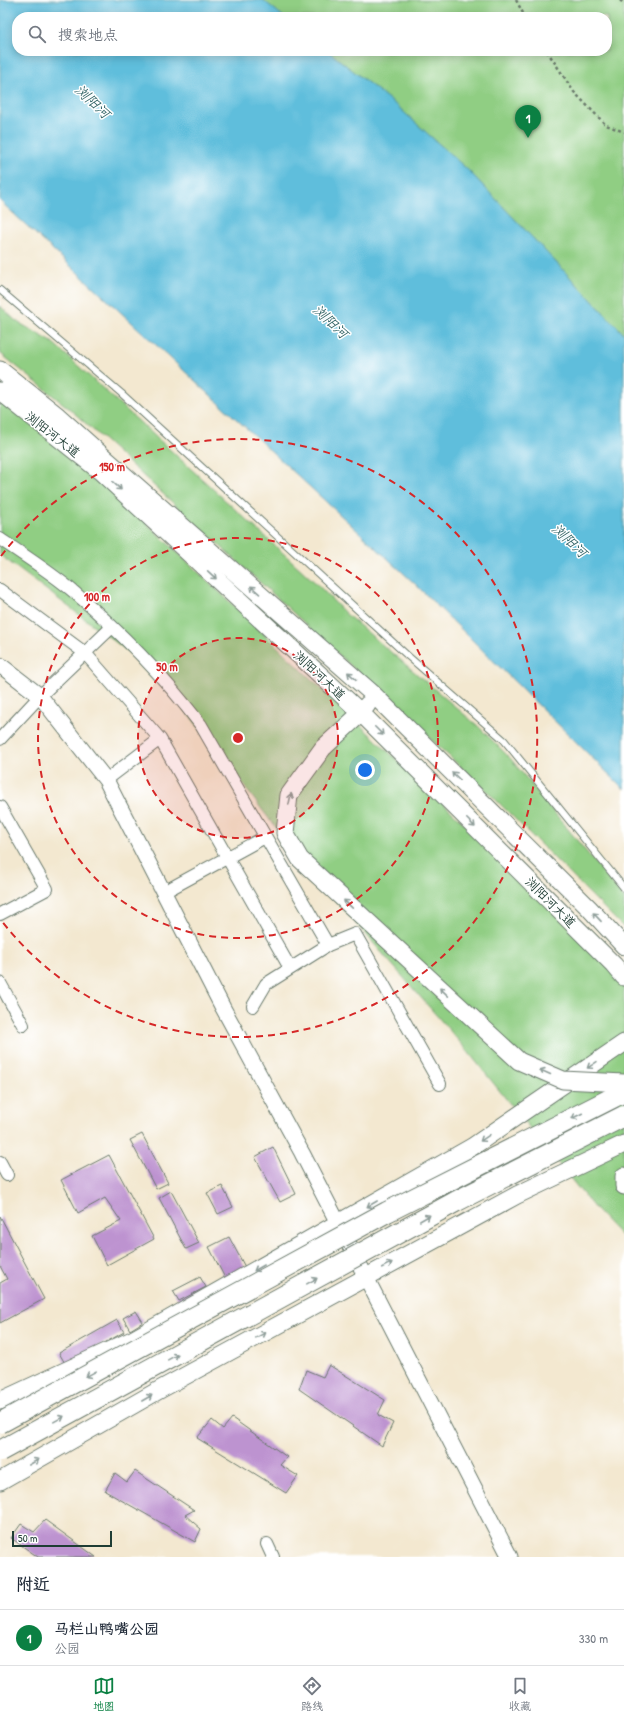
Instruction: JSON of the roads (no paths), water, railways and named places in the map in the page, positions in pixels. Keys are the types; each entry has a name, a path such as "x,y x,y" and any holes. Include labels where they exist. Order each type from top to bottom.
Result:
{"highway":[{"path":"0,1424 387,1212 624,1092"},
{"path":"0,1451 455,1202 624,1116"}],"main road":[{"name":"浏阳河大道","path":"0,370 58,416 374,694 589,908 624,946"},
{"name":"浏阳河大道","path":"0,392 100,471 361,713 624,976"},
{"path":"374,694 361,713 323,748 289,795 285,833 300,859 519,1061 563,1080 624,1083"},
{"path":"0,1401 134,1339 472,1147 624,1043"},
{"path":"0,1481 161,1389 366,1276 517,1195 624,1144"},
{"path":"624,1176 624,1186"}],"street":[{"path":"0,539 73,591 112,627 177,695 201,725 328,946"},
{"path":"0,590 85,652 160,739 290,968"},
{"path":"0,739 40,696 112,627"},
{"path":"0,665 40,696 106,780 223,1008 302,1153 366,1276 510,1557"},
{"path":"106,780 160,739"},
{"path":"0,807 47,889 0,914"},
{"path":"164,892 265,836"},
{"path":"253,1006 266,984 328,946 355,934 440,1084"},
{"path":"0,983 24,1025"},
{"path":"0,1162 7,1175"},
{"path":"267,1544 273,1557"}],"lane":[{"path":"0,290 121,393 409,657 504,740 624,888"}],"water":[{"name":"浏阳河","path":"0,0 263,0 278,12 12,12 12,56 334,56 396,105 470,172 624,334 624,789 413,582 0,201"}],"place":[{"name":"马栏山鸭嘴公园","path":"528,138"}]}
